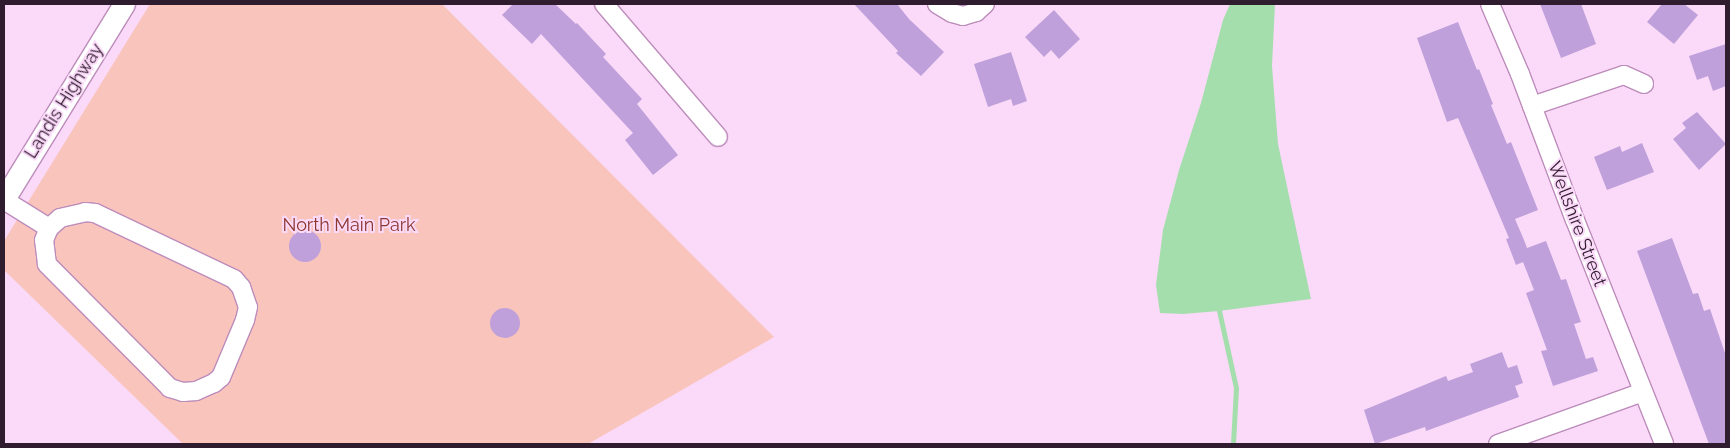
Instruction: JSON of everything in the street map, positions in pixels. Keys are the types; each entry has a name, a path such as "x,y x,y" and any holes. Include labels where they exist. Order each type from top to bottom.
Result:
{"main road":[{"name":"Landis Highway","path":"4,200 124,4"}],"street":[{"path":"604,4 718,137"},
{"path":"937,4 952,13 963,16 976,12 985,4"},
{"name":"Wellshire Street","path":"1490,4 1532,106 1664,444"},
{"path":"1532,106 1624,75 1644,84"},
{"path":"4,200 49,228"},
{"path":"72,213 95,213 234,279 242,287 248,307 245,320 221,377 207,388 196,391 183,392 170,388 46,264 44,240 49,228 60,218 72,213"},
{"path":"1498,444 1643,392"}],"green space":[{"name":"North Main Park","path":"150,4 442,4 774,337 588,444 183,444 4,270 4,241"}],"shaded area":[{"path":"1230,4 1275,4 1272,66 1278,144 1311,299 1219,311 1183,314 1160,313 1156,285 1163,230 1179,170 1201,103 1223,20"}],"building":[{"path":"513,4 555,4 577,23 606,54 603,57 642,99 637,104 678,155 653,175 625,140 633,133 541,34 532,44 502,15"},
{"path":"854,4 897,4 909,19 944,52 921,76 896,53 898,51"},
{"path":"1540,4 1581,4 1596,44 1561,58"},
{"path":"1662,4 1684,4 1698,15 1674,44 1647,22"},
{"path":"1054,10 1080,39 1059,59 1051,50 1044,57 1025,37"},
{"path":"1458,22 1477,70 1479,69 1507,144 1511,142 1538,210 1515,219 1527,248 1546,241 1561,280 1566,279 1581,322 1574,324 1586,359 1593,357 1598,371 1553,386 1541,351 1547,350 1526,293 1534,290 1523,262 1516,265 1506,239 1509,238 1458,118 1447,122 1417,38"},
{"path":"1726,44 1726,86 1713,91 1708,76 1697,80 1689,56"},
{"path":"1011,52 1027,101 1013,106 1011,99 988,107 974,64"},
{"path":"1697,112 1726,144 1699,170 1673,139 1686,128 1682,123"},
{"path":"1642,143 1654,172 1607,190 1594,157 1620,146 1622,152"},
{"path":"305,230 316,235 321,246 316,257 305,262 294,257 289,246 294,235"},
{"path":"1672,238 1693,294 1698,293 1704,311 1710,309 1726,356 1726,444 1709,444 1637,251"},
{"path":"505,308 516,312 520,323 516,334 505,338 494,334 490,323 494,312"},
{"path":"1502,352 1508,368 1517,365 1523,383 1515,386 1519,397 1426,431 1425,427 1375,444 1364,410 1446,376 1448,381 1473,372 1470,364"}],"waterway":[{"path":"1218,306 1236,388 1233,444"}]}
